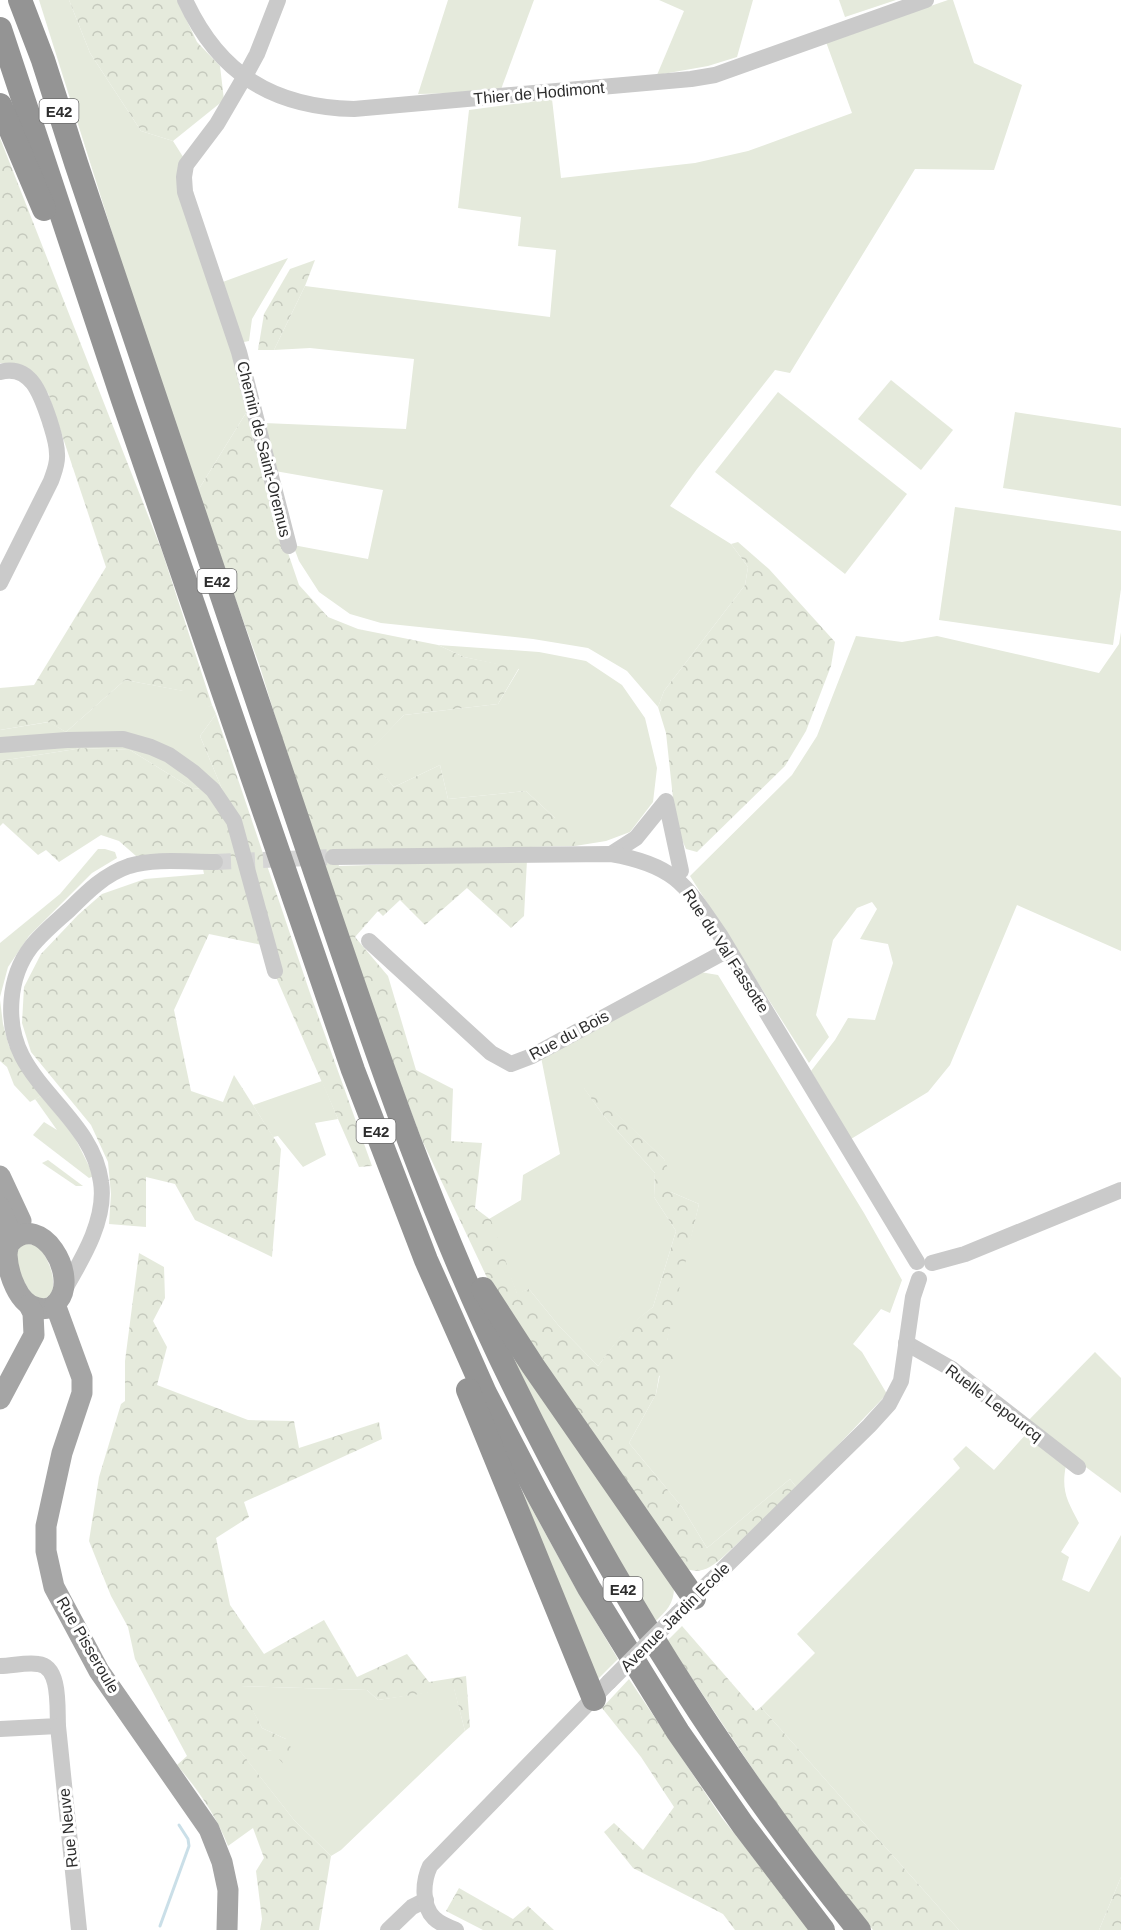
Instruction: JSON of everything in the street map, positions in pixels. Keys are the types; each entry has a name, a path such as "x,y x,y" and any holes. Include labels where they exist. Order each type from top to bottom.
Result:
{"highway":[{"name":"E42","path":"20,0 43,60 358,998 424,1181 478,1310 562,1480 614,1574 702,1717 765,1808 859,1930"},
{"path":"28,0 43,60"},
{"name":"E42","path":"0,29 123,400 352,1070 426,1260 486,1393 589,1588 685,1742 743,1825 823,1930"},
{"path":"0,105 35,186 82,307 123,400"},
{"path":"440,1217 480,1285 686,1606"},
{"path":"426,1260 466,1383 602,1690"}],"main road":[{"path":"0,1176 19,1217 31,1233 45,1240 52,1247"},
{"path":"0,1207 9,1229 6,1255 12,1276 33,1313 34,1335 0,1399"},
{"path":"6,1255 20,1234 31,1233"},
{"name":"Rue Pisseroule","path":"52,1247 62,1272 59,1298 82,1378 82,1393 62,1453 46,1526 46,1551 54,1587 99,1671 209,1829 222,1862 226,1880 227,1930"},
{"path":"26,1302 42,1309 59,1298"}],"street":[{"name":"Thier de Hodimont","path":"185,0 195,22 212,47 231,66 266,91 326,108 354,109 715,75 926,0"},
{"name":"Chemin de Saint-Oremus","path":"278,0 258,54 217,124 186,165 183,177 185,192 239,352 289,546"},
{"path":"0,372 11,369 26,376 34,384 41,395 57,454 56,467 51,481 0,583"},
{"path":"0,745 123,739 170,755 193,772 213,790 234,821 275,971"},
{"path":"611,854 636,838 666,801 681,871"},
{"name":"Rue du Val Fassotte","path":"333,857 611,854 642,860 675,877 689,891 728,950 928,1266"},
{"path":"59,1298 91,1237 100,1211 102,1191 97,1161 84,1138 22,1055 12,1021 12,990 30,948 93,886 111,874 141,863 215,862"},
{"name":"Rue du Bois","path":"369,941 491,1053 511,1064 532,1056 728,950"},
{"path":"928,1266 965,1254 1121,1190"},
{"path":"52,1247 70,1252 91,1237"},
{"name":"Avenue Jardin Ecole","path":"426,1900 424,1882 436,1858 889,1404 901,1381 913,1298 919,1279 914,1272 928,1266"},
{"path":"0,1287 26,1302"},
{"name":"Ruelle Lepourcq","path":"906,1343 952,1369 1078,1467"},
{"name":"Rue Neuve","path":"0,1666 38,1664 51,1671 55,1680 79,1930"},
{"path":"0,1729 58,1726"},
{"path":"388,1930 412,1907 426,1900 433,1917 456,1930"}],"green space":[{"path":"39,0 69,0 90,53 141,131 173,141 185,160 249,408 197,492 133,299"},
{"path":"69,0 177,0 197,42 220,66 224,100 173,141 141,131 90,53"},
{"path":"448,0 534,0 500,92 418,94"},
{"path":"659,0 753,0 737,57 708,66 657,75 684,11"},
{"path":"839,0 896,0 845,17"},
{"path":"953,0 974,63 1022,85 994,170 915,169 790,373 775,370 670,506 731,544 748,567 745,585 664,691 658,707 627,671 588,648 533,639 381,623 350,614 319,592 299,561 293,545 368,559 383,490 275,471 264,423 406,429 414,359 310,348 274,350 305,286 550,317 556,250 518,246 521,217 458,208 469,110 552,99 561,178 695,163 748,151 852,113 826,42"},
{"path":"0,138 162,551 212,705 203,710 183,691 125,680 66,732 48,722 0,730 0,688 34,685 106,567 48,393 6,364 0,363"},
{"path":"288,258 252,319 249,341 239,343 220,283"},
{"path":"315,260 274,350 258,350 264,314 290,269"},
{"path":"891,380 953,430 921,470 858,419"},
{"path":"778,392 907,494 845,574 715,472"},
{"path":"249,408 286,547 299,585 328,617 358,629 438,645 464,657 519,668 498,704 404,715 366,755 394,787 440,765 448,799 526,791 555,818 576,821 575,846 334,851 339,866 527,860 524,916 511,928 467,888 425,925 400,900 383,916 378,911 355,937 388,976 416,1070 453,1089 451,1141 482,1143 475,1208 491,1220 517,1293 529,1289 559,1326 598,1366 627,1327 653,1307 676,1231 654,1197 655,1173 603,1115 583,1087 586,1084 664,1159 673,1180 671,1192 699,1204 667,1342 676,1346 676,1370 659,1376 656,1394 629,1443 682,1507 707,1548 790,1479 797,1488 723,1557 703,1570 679,1567 500,1305 421,1138 314,843 260,667 197,492"},
{"path":"1015,412 1121,428 1121,506 1003,488"},
{"path":"955,507 1121,531 1121,589 1113,645 939,620"},
{"path":"738,542 769,569 835,642 831,666 806,731 785,766 697,852 686,849 676,826 666,733 658,707 664,691 745,585 748,567 731,544"},
{"path":"1121,632 1121,951 1017,905 950,1065 928,1092 851,1139 811,1071 835,1040 848,1018 875,1020 893,963 888,944 860,939 877,909 872,902 857,908 833,940 816,1015 829,1037 809,1063 690,876 792,775 817,736 856,636 902,642 937,636 1099,673 1119,644"},
{"path":"438,645 539,652 586,661 622,685 645,718 657,768 653,802 630,832 606,841 575,846 555,818 526,791 448,799 440,765 394,787 365,755 404,715 498,704 519,669 464,657"},
{"path":"125,680 184,691 203,709 212,705 216,714 200,736 232,813 163,748 0,741 0,730 49,722 66,732"},
{"path":"216,714 310,993 372,1166 359,1167 262,945 209,934 174,1010 191,1091 223,1102 234,1075 281,1149 272,1257 195,1220 175,1184 146,1177 146,1227 109,1224 111,1194 108,1162 91,1125 31,1052 22,1023 24,987 41,954 78,915 102,894 145,879 204,874 200,854 136,856 119,841 101,835 59,862 46,850 38,855 3,823 0,826 0,761 82,748 130,750 193,789 204,788 232,813 200,736"},
{"path":"127,744 154,752 204,788 193,789 130,750 82,748 0,761 0,748"},
{"path":"98,849 115,852 117,858 92,873 29,936 8,967 0,997 0,943 60,894"},
{"path":"700,972 718,975 864,1213 902,1280 890,1313 881,1309 853,1344 862,1352 887,1394 797,1488 790,1479 707,1548 682,1507 629,1443 656,1394 676,1297 699,1204 671,1192 664,1159 586,1085 584,1088 603,1115 655,1173 654,1197 676,1231 653,1307 627,1328 598,1366 559,1326 529,1289 517,1294 489,1219 521,1200 523,1175 560,1154 541,1057"},
{"path":"0,1000 9,1046 41,1096 30,1102 14,1085 7,1067 0,1061"},
{"path":"322,1081 338,1119 315,1123 326,1155 303,1167 278,1136 273,1137 253,1105"},
{"path":"41,1096 74,1136 94,1176 89,1178 33,1135 44,1122 57,1130 35,1099"},
{"path":"48,1160 83,1186 76,1186 42,1163"},
{"path":"23,1243 39,1246 51,1269 52,1294 44,1299 35,1298 19,1271 17,1255"},
{"path":"139,1253 164,1267 165,1298 153,1321 167,1347 157,1385 248,1420 294,1421 299,1448 379,1422 382,1439 244,1502 249,1517 216,1538 230,1605 264,1654 324,1620 357,1677 407,1654 429,1682 466,1676 470,1727 465,1731 454,1689 378,1700 367,1690 241,1686 262,1728 286,1739 300,1763 287,1768 272,1751 237,1747 294,1820 331,1856 319,1930 260,1930 262,1919 256,1871 264,1858 253,1828 228,1846 206,1803 177,1765 187,1756 135,1659 128,1627 111,1596 89,1541 99,1477 121,1404 125,1401 125,1361"},
{"path":"498,1328 674,1588 671,1603 655,1622 561,1458"},
{"path":"1095,1352 1121,1378 1121,1493 1026,1423"},
{"path":"1027,1433 1066,1465 1064,1482 1066,1495 1079,1523 1061,1552 1069,1557 1062,1580 1089,1592 1121,1535 1121,1877 1099,1930 959,1930 761,1707 815,1653 797,1634 960,1468 953,1459 966,1446 994,1470"},
{"path":"510,1469 575,1587 618,1659 597,1680"},
{"path":"682,1626 756,1711 761,1707 959,1930 873,1930 803,1844 667,1641"},
{"path":"629,1679 722,1818 811,1930 735,1930 723,1914 633,1868 604,1832 614,1823 643,1850 674,1807 641,1757 602,1708"},
{"path":"240,1686 367,1690 378,1700 454,1688 465,1731 341,1850 331,1856 294,1820 236,1746 272,1751 286,1739 262,1728"},
{"path":"1121,1877 1121,1930 1099,1930"},
{"path":"459,1888 513,1919 528,1906 554,1930 483,1930 446,1911"}],"waterway":[{"path":"160,1926 189,1846 188,1839 179,1825"}],"tunnel":[{"path":"215,862 333,857"}]}
